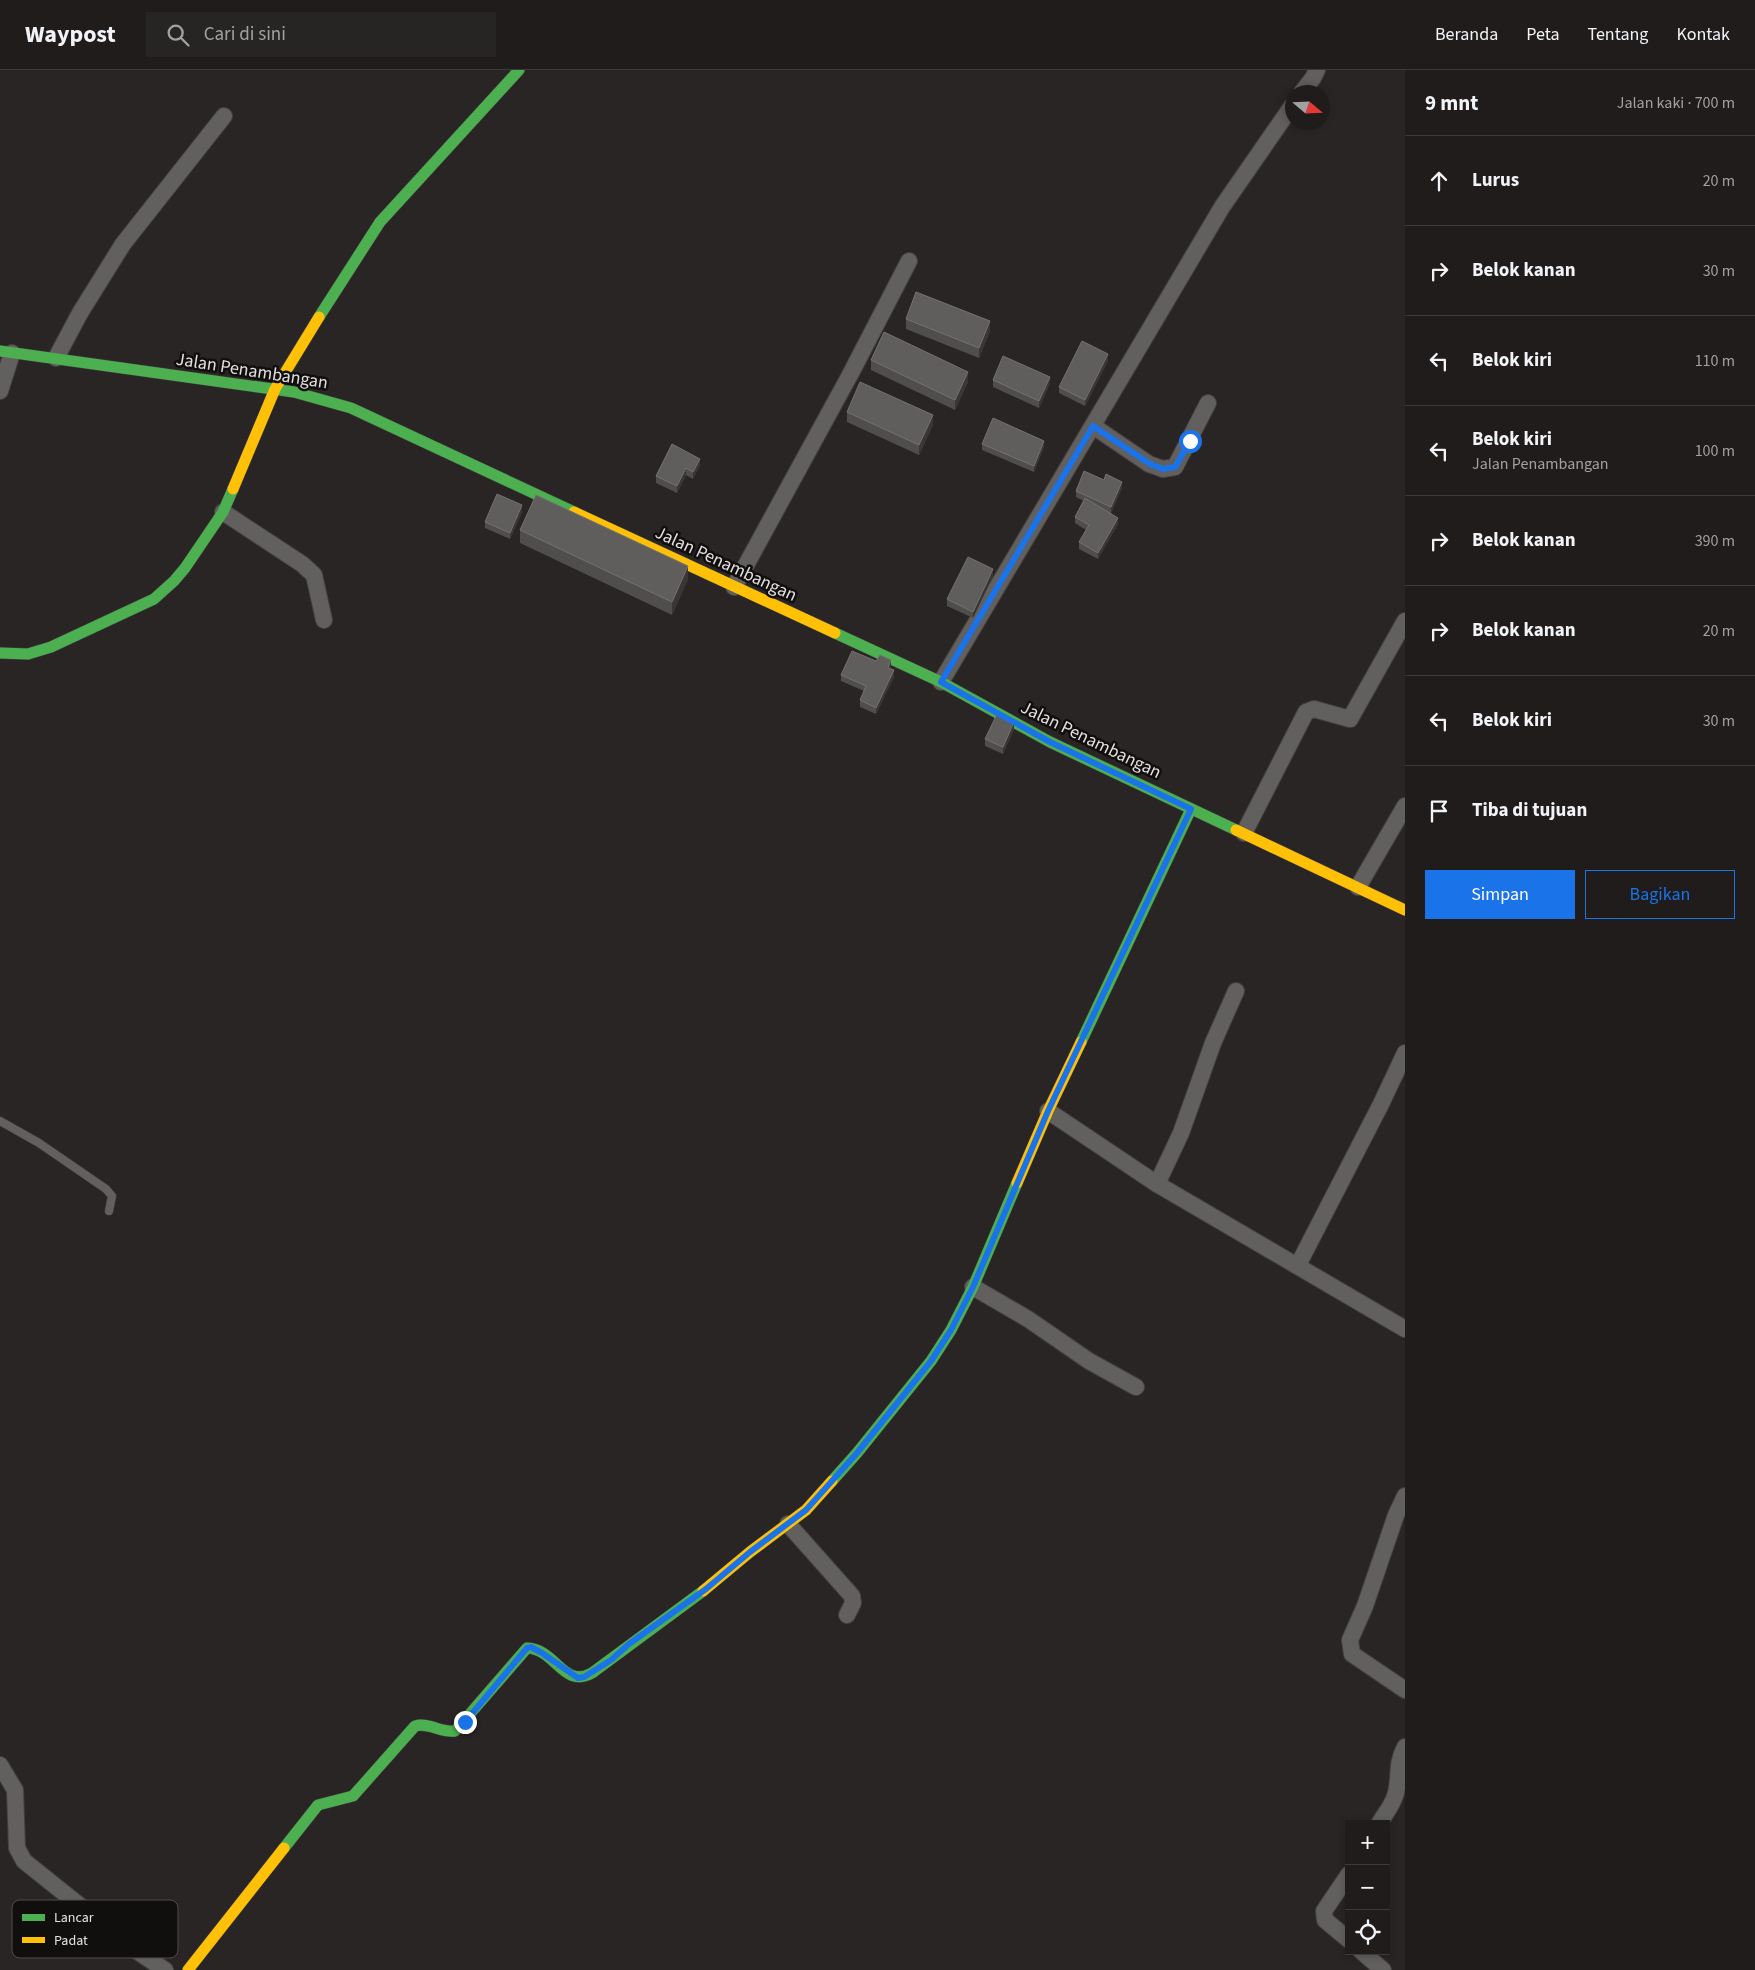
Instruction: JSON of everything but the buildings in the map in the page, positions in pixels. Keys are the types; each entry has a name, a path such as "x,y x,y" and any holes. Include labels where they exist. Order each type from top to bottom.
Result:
{"street":[{"path":"0,654 28,654 51,648 154,599 186,568 223,512 275,389 327,303 380,222 519,70"},
{"path":"1308,85 1316,70"},
{"path":"56,358 80,313 123,244 224,116"},
{"path":"941,682 1222,206 1285,116"},
{"path":"734,587 910,261"},
{"path":"0,391 6,352"},
{"name":"Jalan Penambangan","path":"6,352 275,389 310,395 350,408 941,682 1050,742 1358,886 1405,910"},
{"path":"1093,426 1150,464 1163,469 1175,467 1208,403"},
{"path":"223,512 313,573 324,620"},
{"path":"1244,833 1306,712 1314,709 1350,719 1405,621"},
{"path":"1358,886 1405,806"},
{"path":"188,1970 318,1805 353,1796 415,1726 424,1724 446,1732 455,1731 527,1648 531,1647 542,1653 575,1678 584,1677 611,1660 629,1644 706,1589 750,1552 806,1510 857,1453 931,1361 951,1330 973,1287 1048,1111 1191,809"},
{"path":"1157,1184 1181,1133 1213,1042 1236,991"},
{"path":"1298,1266 1405,1053"},
{"path":"1048,1111 1157,1184 1405,1329"},
{"path":"973,1287 1028,1318 1089,1361 1136,1387"},
{"path":"1405,1496 1396,1515 1365,1606 1350,1640 1352,1654 1405,1690"},
{"path":"788,1524 852,1596 853,1603 847,1615"},
{"path":"1381,1820 1395,1798 1399,1779 1397,1767 1405,1746"},
{"path":"0,1765 15,1790 17,1848 24,1860 73,1900"},
{"path":"1345,1880 1324,1911 1326,1920 1345,1937"},
{"path":"1366,1955 1383,1970"},
{"path":"147,1958 165,1970"}],"lane":[{"path":"0,1121 39,1143 106,1189 112,1196 110,1211"}],"traffic: fast":[{"path":"319,317 380,222 519,70"},
{"path":"0,351 294,392 351,408 574,512"},
{"path":"0,653 28,654 51,647 154,599 185,568 223,512 233,489"},
{"path":"835,633 941,682 1050,742 1236,830"},
{"path":"1081,1042 1191,809"},
{"path":"832,1481 931,1361 951,1330 973,1287 1017,1183"},
{"path":"284,1848 318,1805 353,1796 415,1726 425,1725 455,1731 527,1648 537,1650 566,1672 582,1677 592,1673 703,1591"}],"traffic: slow":[{"path":"233,489 275,389 319,317"},
{"path":"574,512 835,633"},
{"path":"1236,830 1405,910"},
{"path":"1017,1183 1048,1111 1081,1042"},
{"path":"703,1591 750,1552 806,1510 832,1481"},
{"path":"188,1970 284,1848"}],"route":[{"path":"465,1722 527,1648 531,1647 542,1653 575,1678 584,1677 611,1660 629,1644 706,1589 750,1552 806,1510 857,1453 931,1361 951,1330 973,1287 1048,1111 1191,809 1050,742 941,682 1093,426 1150,464 1163,469 1175,467 1190,441"}]}
